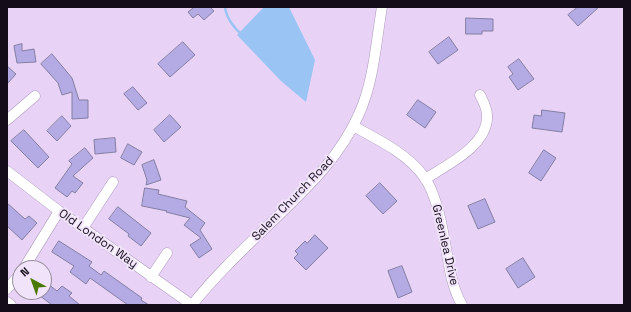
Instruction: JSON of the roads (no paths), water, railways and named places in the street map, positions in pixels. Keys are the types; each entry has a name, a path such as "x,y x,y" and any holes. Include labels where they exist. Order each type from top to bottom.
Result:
{"street":[{"name":"Salem Church Road","path":"192,305 210,282 292,203 328,165 347,138 360,114 367,90 382,7"},
{"path":"425,179 464,154 479,139 487,124 487,114 480,95"},
{"path":"7,120 35,96"},
{"name":"Greenlea Drive","path":"354,126 406,158 425,179 436,204 454,284 462,305"},
{"name":"Old London Way","path":"7,170 59,211 192,305"},
{"path":"83,228 113,182"},
{"path":"29,260 59,211"},
{"path":"151,277 167,253"},
{"path":"7,302 12,305"}],"water":[{"path":"264,7 289,7 315,60 306,102 281,81 237,35"}],"waterway":[{"path":"225,7 231,22 241,34"}]}
